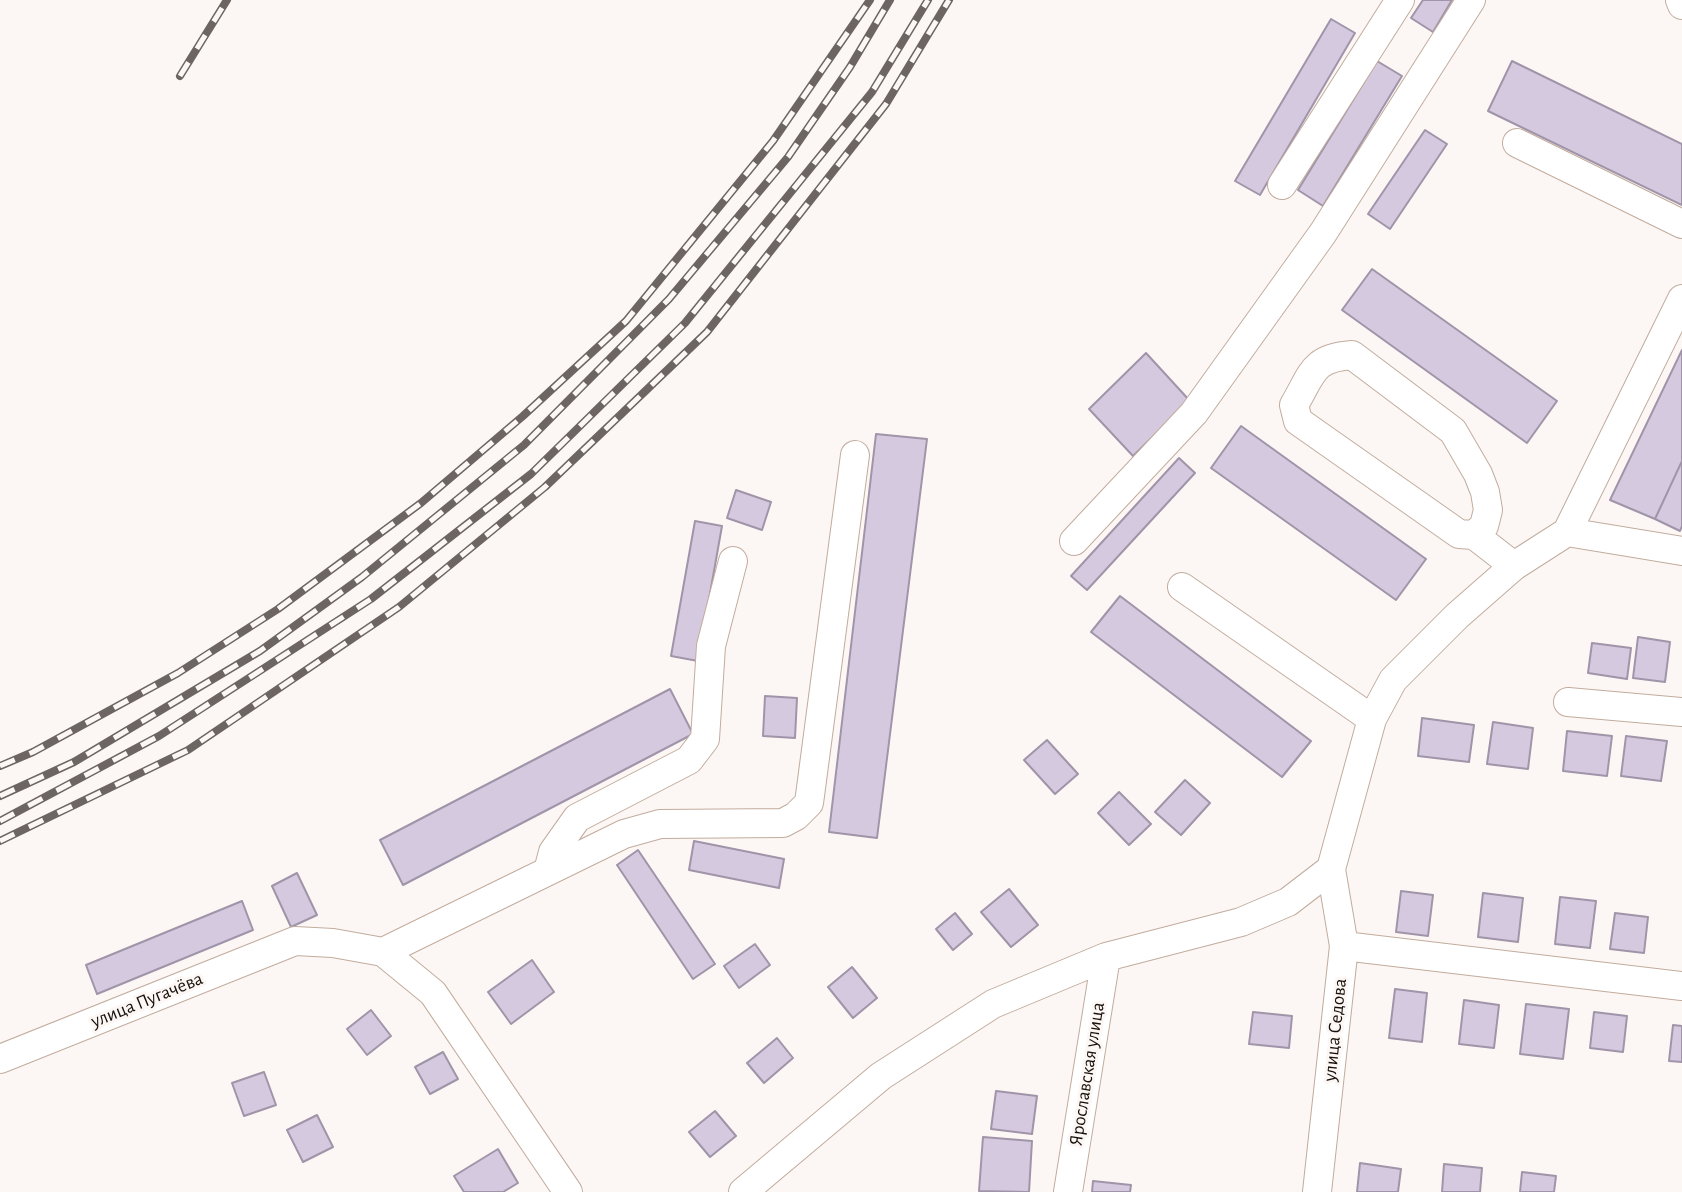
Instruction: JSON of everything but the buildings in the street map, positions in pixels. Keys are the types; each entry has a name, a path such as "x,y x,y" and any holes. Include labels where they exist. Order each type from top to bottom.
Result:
{"street":[{"path":"1282,185 1400,0"},
{"path":"1074,541 1194,413 1323,233 1471,0"},
{"path":"1680,0 1682,5"},
{"path":"1517,143 1682,224"},
{"path":"743,1192 881,1076 993,1004 1106,957 1241,922 1288,902 1331,869 1372,719 1393,680 1457,616 1514,566 1567,532 1682,299"},
{"path":"1474,535 1484,526 1489,510 1478,474 1453,431 1352,355 1335,356 1319,363 1294,405 1298,421 1459,534 1474,535 1514,566"},
{"path":"568,1192 433,993 383,952 624,834 660,824 783,823 796,816 809,803 855,455"},
{"path":"1567,532 1682,551"},
{"path":"548,871 554,852 577,818 689,760 705,739 711,646 733,561"},
{"path":"1182,587 1372,719"},
{"path":"1568,702 1682,712"},
{"name":"улица Седова","path":"1317,1192 1344,946 1331,869"},
{"name":"улица Пугачёва","path":"0,1059 295,941 333,943 383,952"},
{"path":"1344,946 1682,986"},
{"name":"Ярославская улица","path":"1068,1192 1106,957"}],"railway":[{"path":"180,76 227,0"},
{"path":"0,766 33,752 178,673 278,609 421,503 523,416 626,321 773,141 870,0"},
{"path":"0,796 74,762 260,651 362,577 524,445 669,299 788,157 850,67 890,0"},
{"path":"0,821 159,736 371,599 531,474 685,323 872,92 928,0"},
{"path":"0,841 188,750 399,607 545,487 707,332 886,104 949,0"}]}
